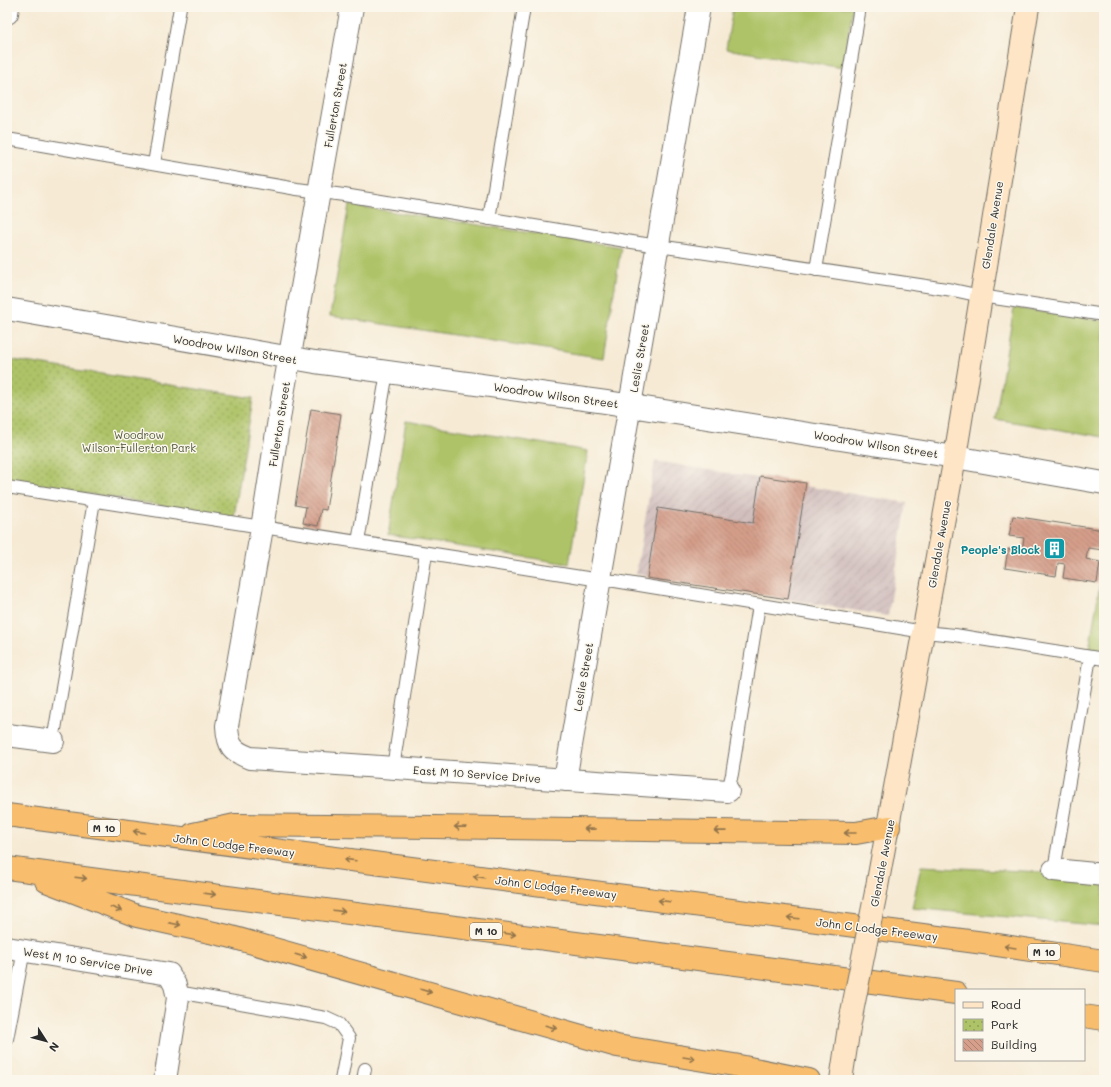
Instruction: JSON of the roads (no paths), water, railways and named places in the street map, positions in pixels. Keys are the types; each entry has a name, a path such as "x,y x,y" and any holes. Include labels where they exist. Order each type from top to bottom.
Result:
{"highway":[{"name":"John C Lodge Freeway","path":"7,814 976,942 1104,962"},
{"path":"178,837 235,825 856,833 889,827"},
{"path":"11,868 136,916 228,936 617,1046 734,1065 809,1080"},
{"name":"M 10","path":"11,868 955,993"},
{"path":"1085,1016 1104,1019"}],"street":[{"path":"7,13 8,7"},
{"name":"Fullerton Street","path":"231,746 227,726 352,7"},
{"name":"Leslie Street","path":"565,780 699,7"},
{"name":"Glendale Avenue","path":"841,1080 849,1027 889,827 955,457 1028,7"},
{"name":"Woodrow Wilson Street","path":"7,309 290,358 630,406 955,457 1104,483"},
{"path":"7,735 53,741"},
{"name":"East M 10 Service Drive","path":"231,746 238,753 250,758 728,791"},
{"path":"1054,870 1104,875"},
{"name":"West M 10 Service Drive","path":"16,949 173,983"},
{"path":"164,1080 178,998 173,983"}],"lane":[{"path":"154,164 180,7"},
{"path":"489,219 524,7"},
{"path":"816,270 860,7"},
{"path":"7,139 319,192 658,246 954,290 981,296 1104,315"},
{"path":"358,542 386,372"},
{"path":"7,487 262,528 600,580 615,581 924,632 955,635 1104,659"},
{"path":"53,741 94,501"},
{"path":"393,768 426,553"},
{"path":"728,791 759,605"},
{"path":"1054,870 1090,657"},
{"path":"7,1039 16,949"},
{"path":"173,983 326,1018 339,1024 349,1038 341,1080"}],"place":[{"name":"People's Block","path":"1055,549"}],"park label":[{"name":"Woodrow Wilson-Fullerton Park","path":"139,440"}]}
